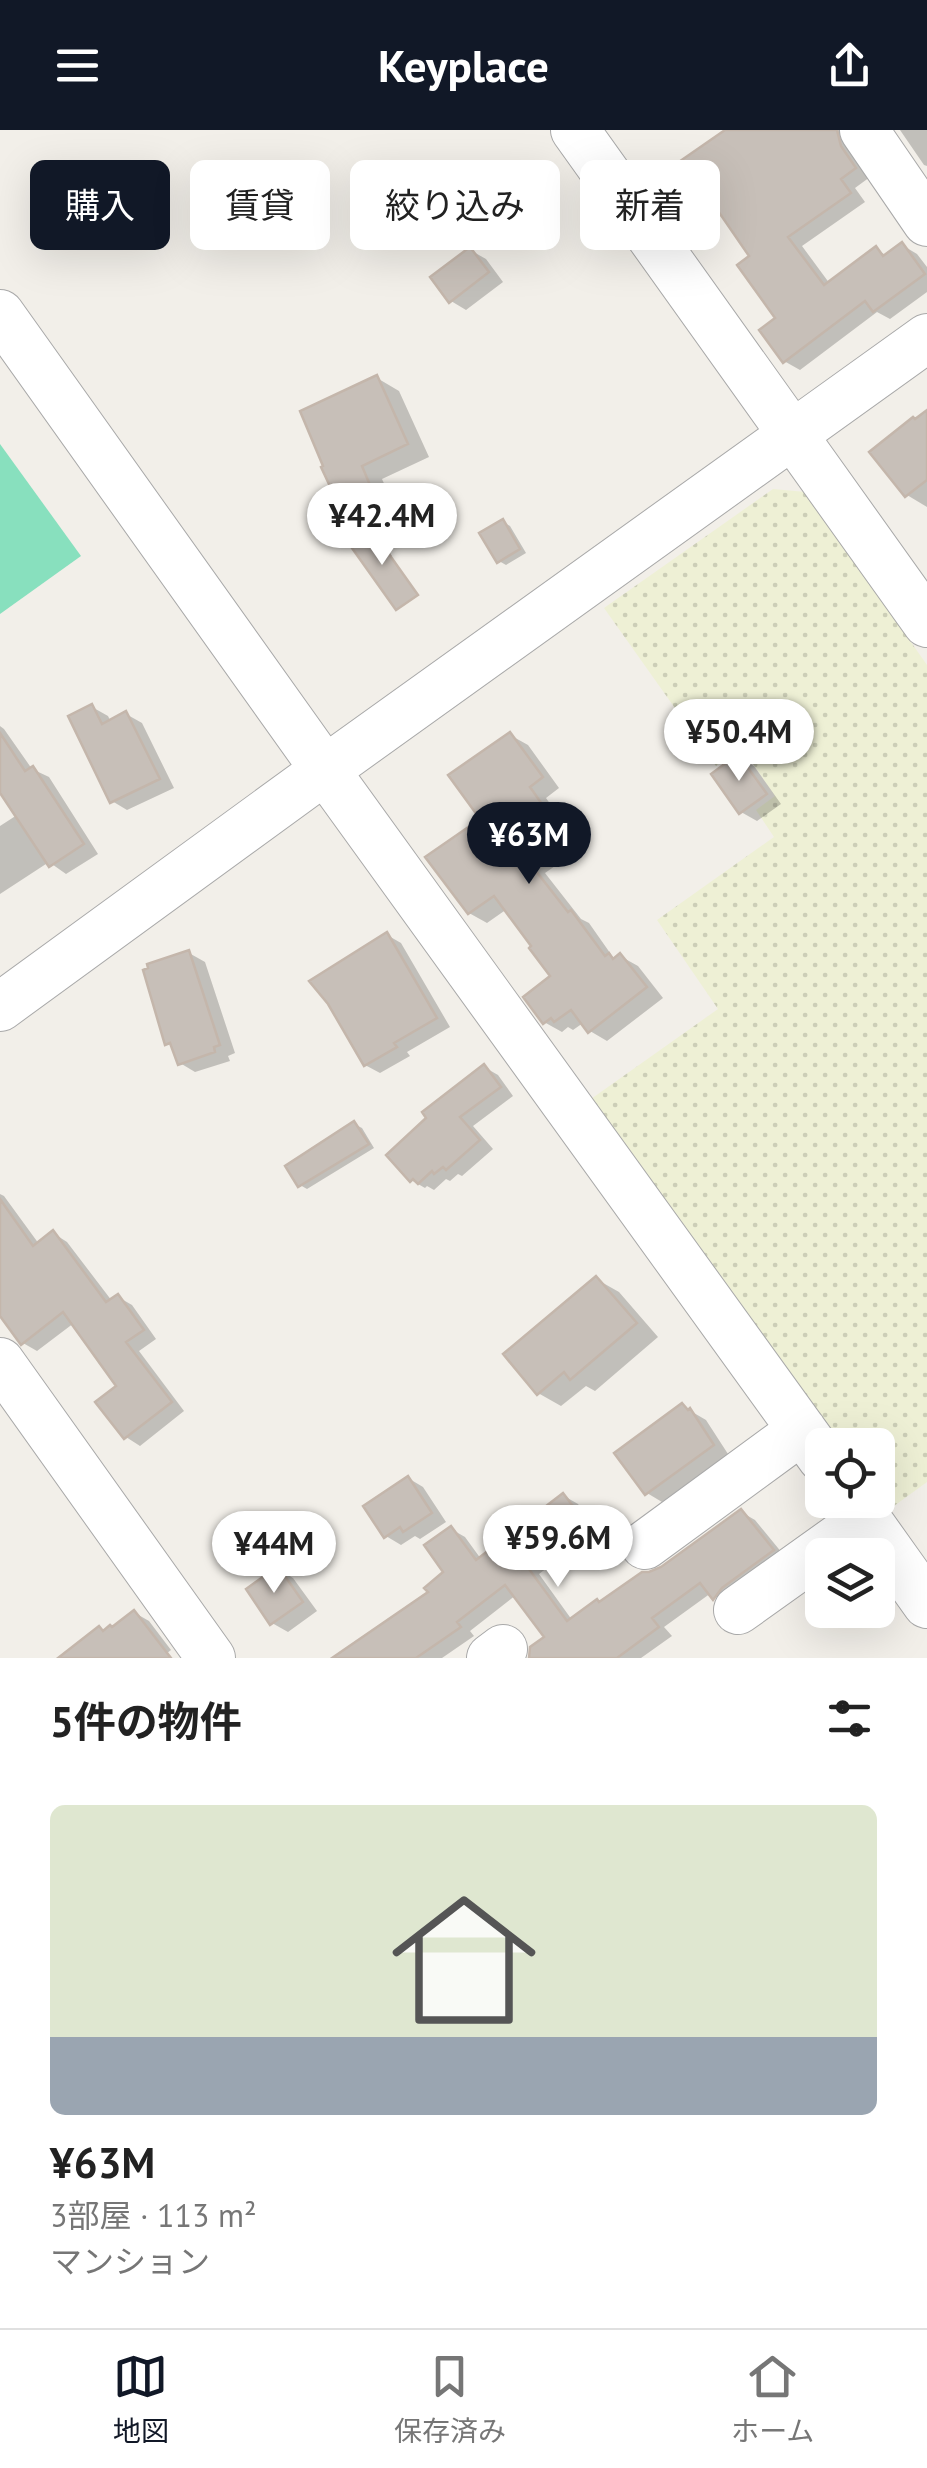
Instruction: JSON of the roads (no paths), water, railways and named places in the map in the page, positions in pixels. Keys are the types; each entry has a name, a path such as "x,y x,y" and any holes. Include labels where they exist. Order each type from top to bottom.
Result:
{"street":[{"path":"574,130 927,623"},
{"path":"864,130 927,222"},
{"path":"0,314 805,1434"},
{"path":"0,1006 927,338"},
{"path":"0,1362 211,1658"},
{"path":"644,1546 805,1448"},
{"path":"738,1610 849,1518"},
{"path":"866,1518 927,1604"}]}
